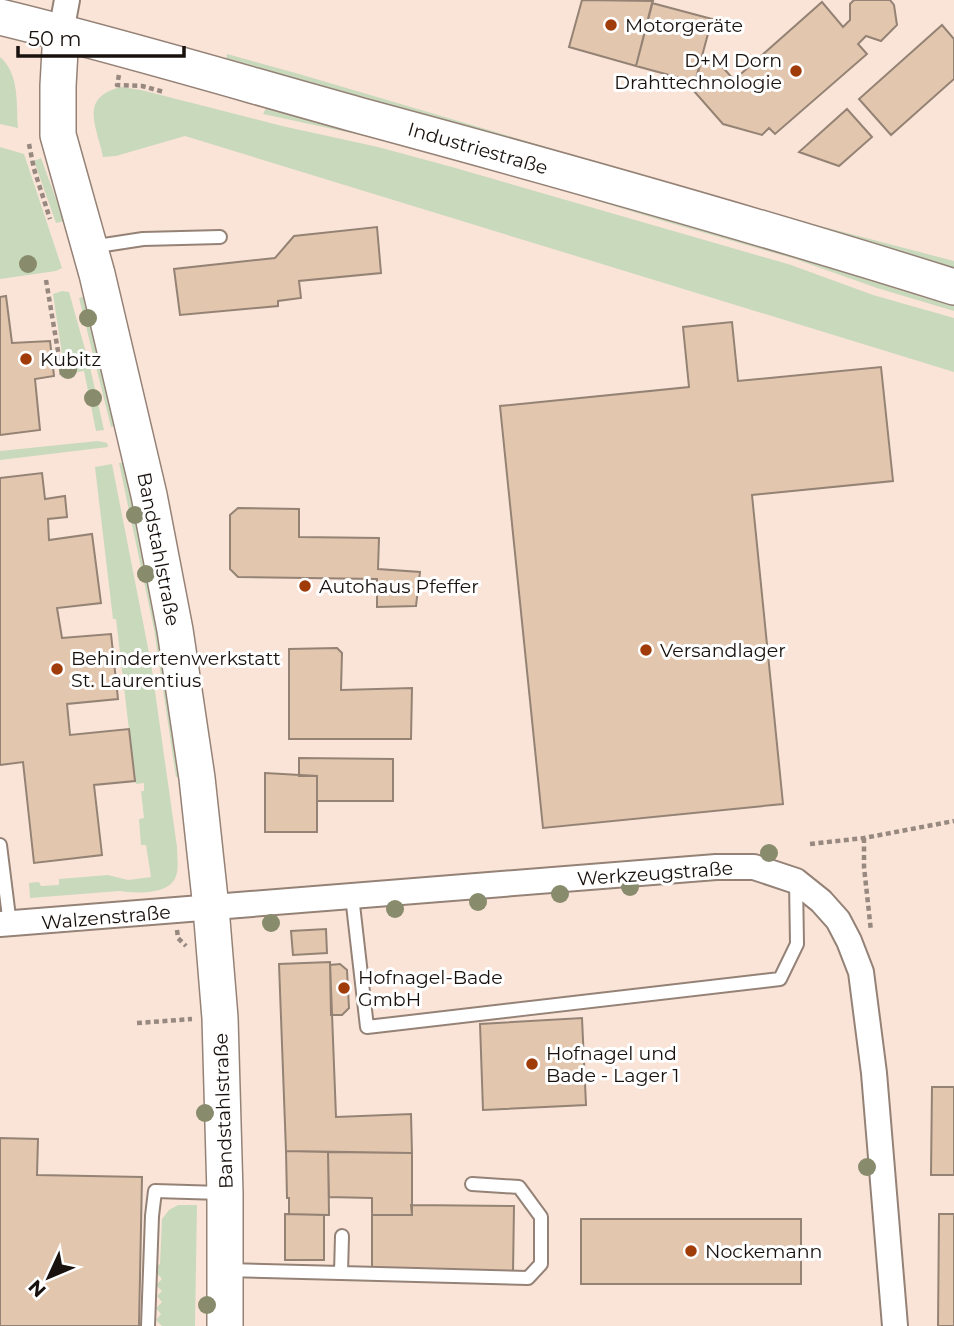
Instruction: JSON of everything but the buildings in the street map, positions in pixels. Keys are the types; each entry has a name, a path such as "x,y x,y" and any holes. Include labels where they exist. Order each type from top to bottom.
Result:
{"street":[{"name":"Industriestraße","path":"0,17 64,16 485,149 954,287"},
{"name":"Bandstahlstraße","path":"64,16 58,86 58,135 90,247 149,495 175,630 197,778 220,1018 225,1194 225,1326"},
{"name":"Werkzeugstraße","path":"211,908 716,867 754,867 796,881 821,901 838,920 860,972 879,1119 895,1326"},
{"name":"Walzenstraße","path":"5,924 211,908"}],"lane":[{"path":"90,247 143,239 220,237"},
{"path":"0,845 5,924"},
{"path":"352,896 367,1027 780,979 797,944 796,881"},
{"path":"225,1270 528,1278 541,1264 541,1217 519,1187 472,1184"},
{"path":"148,1326 155,1191 225,1194"},
{"path":"341,1273 342,1236"}],"path":[{"path":"28,139 33,169 50,219"},
{"path":"46,280 62,375"},
{"path":"810,844 864,838 954,821"},
{"path":"864,838 864,867 872,932"},
{"path":"176,911 178,938 190,953"},
{"path":"137,1023 220,1018"}],"green space":[{"path":"227,54 763,211 954,261 954,268 398,110 316,84 226,61"},
{"path":"0,57 14,81 18,128 0,124"},
{"path":"121,87 452,167 791,265 873,295 954,318 954,372 185,136 116,156 103,157 95,124 95,106 99,98"},
{"path":"266,108 365,130 833,266 954,305 954,311 795,259 502,172 389,141 263,114"},
{"path":"0,147 24,154 62,268 56,271 0,279"},
{"path":"41,158 64,221 56,223 34,161"},
{"path":"69,292 104,430 96,431 84,371 65,374 53,294"},
{"path":"86,296 119,425 111,427 79,298"},
{"path":"98,441 107,443 108,447 0,460 0,451"},
{"path":"127,462 184,776 176,777 154,629 119,463"},
{"path":"112,464 151,663 177,847 177,873 166,887 151,892 119,891 30,898 29,883 39,882 41,886 59,885 59,879 108,875 128,880 151,877 146,845 141,845 139,819 144,818 141,791 144,791 144,783 136,784 135,781 95,467"},
{"path":"178,1205 197,1205 195,1326 162,1326 156,1320 161,1314 156,1308 162,1302 157,1296 162,1291 156,1285 162,1279 155,1268 160,1264 162,1219 169,1210"}],"place":[{"name":"Motorgeräte","path":"611,25"},
{"name":"D+M Dorn Drahttechnologie","path":"796,71"},
{"name":"Kubitz","path":"26,359"},
{"name":"Autohaus Pfeffer","path":"305,586"},
{"name":"Versandlager","path":"646,650"},
{"name":"Behindertenwerkstatt St. Laurentius","path":"57,669"},
{"name":"Hofnagel-Bade GmbH","path":"344,988"},
{"name":"Hofnagel und Bade - Lager 1","path":"532,1064"},
{"name":"Nockemann","path":"691,1251"}]}
